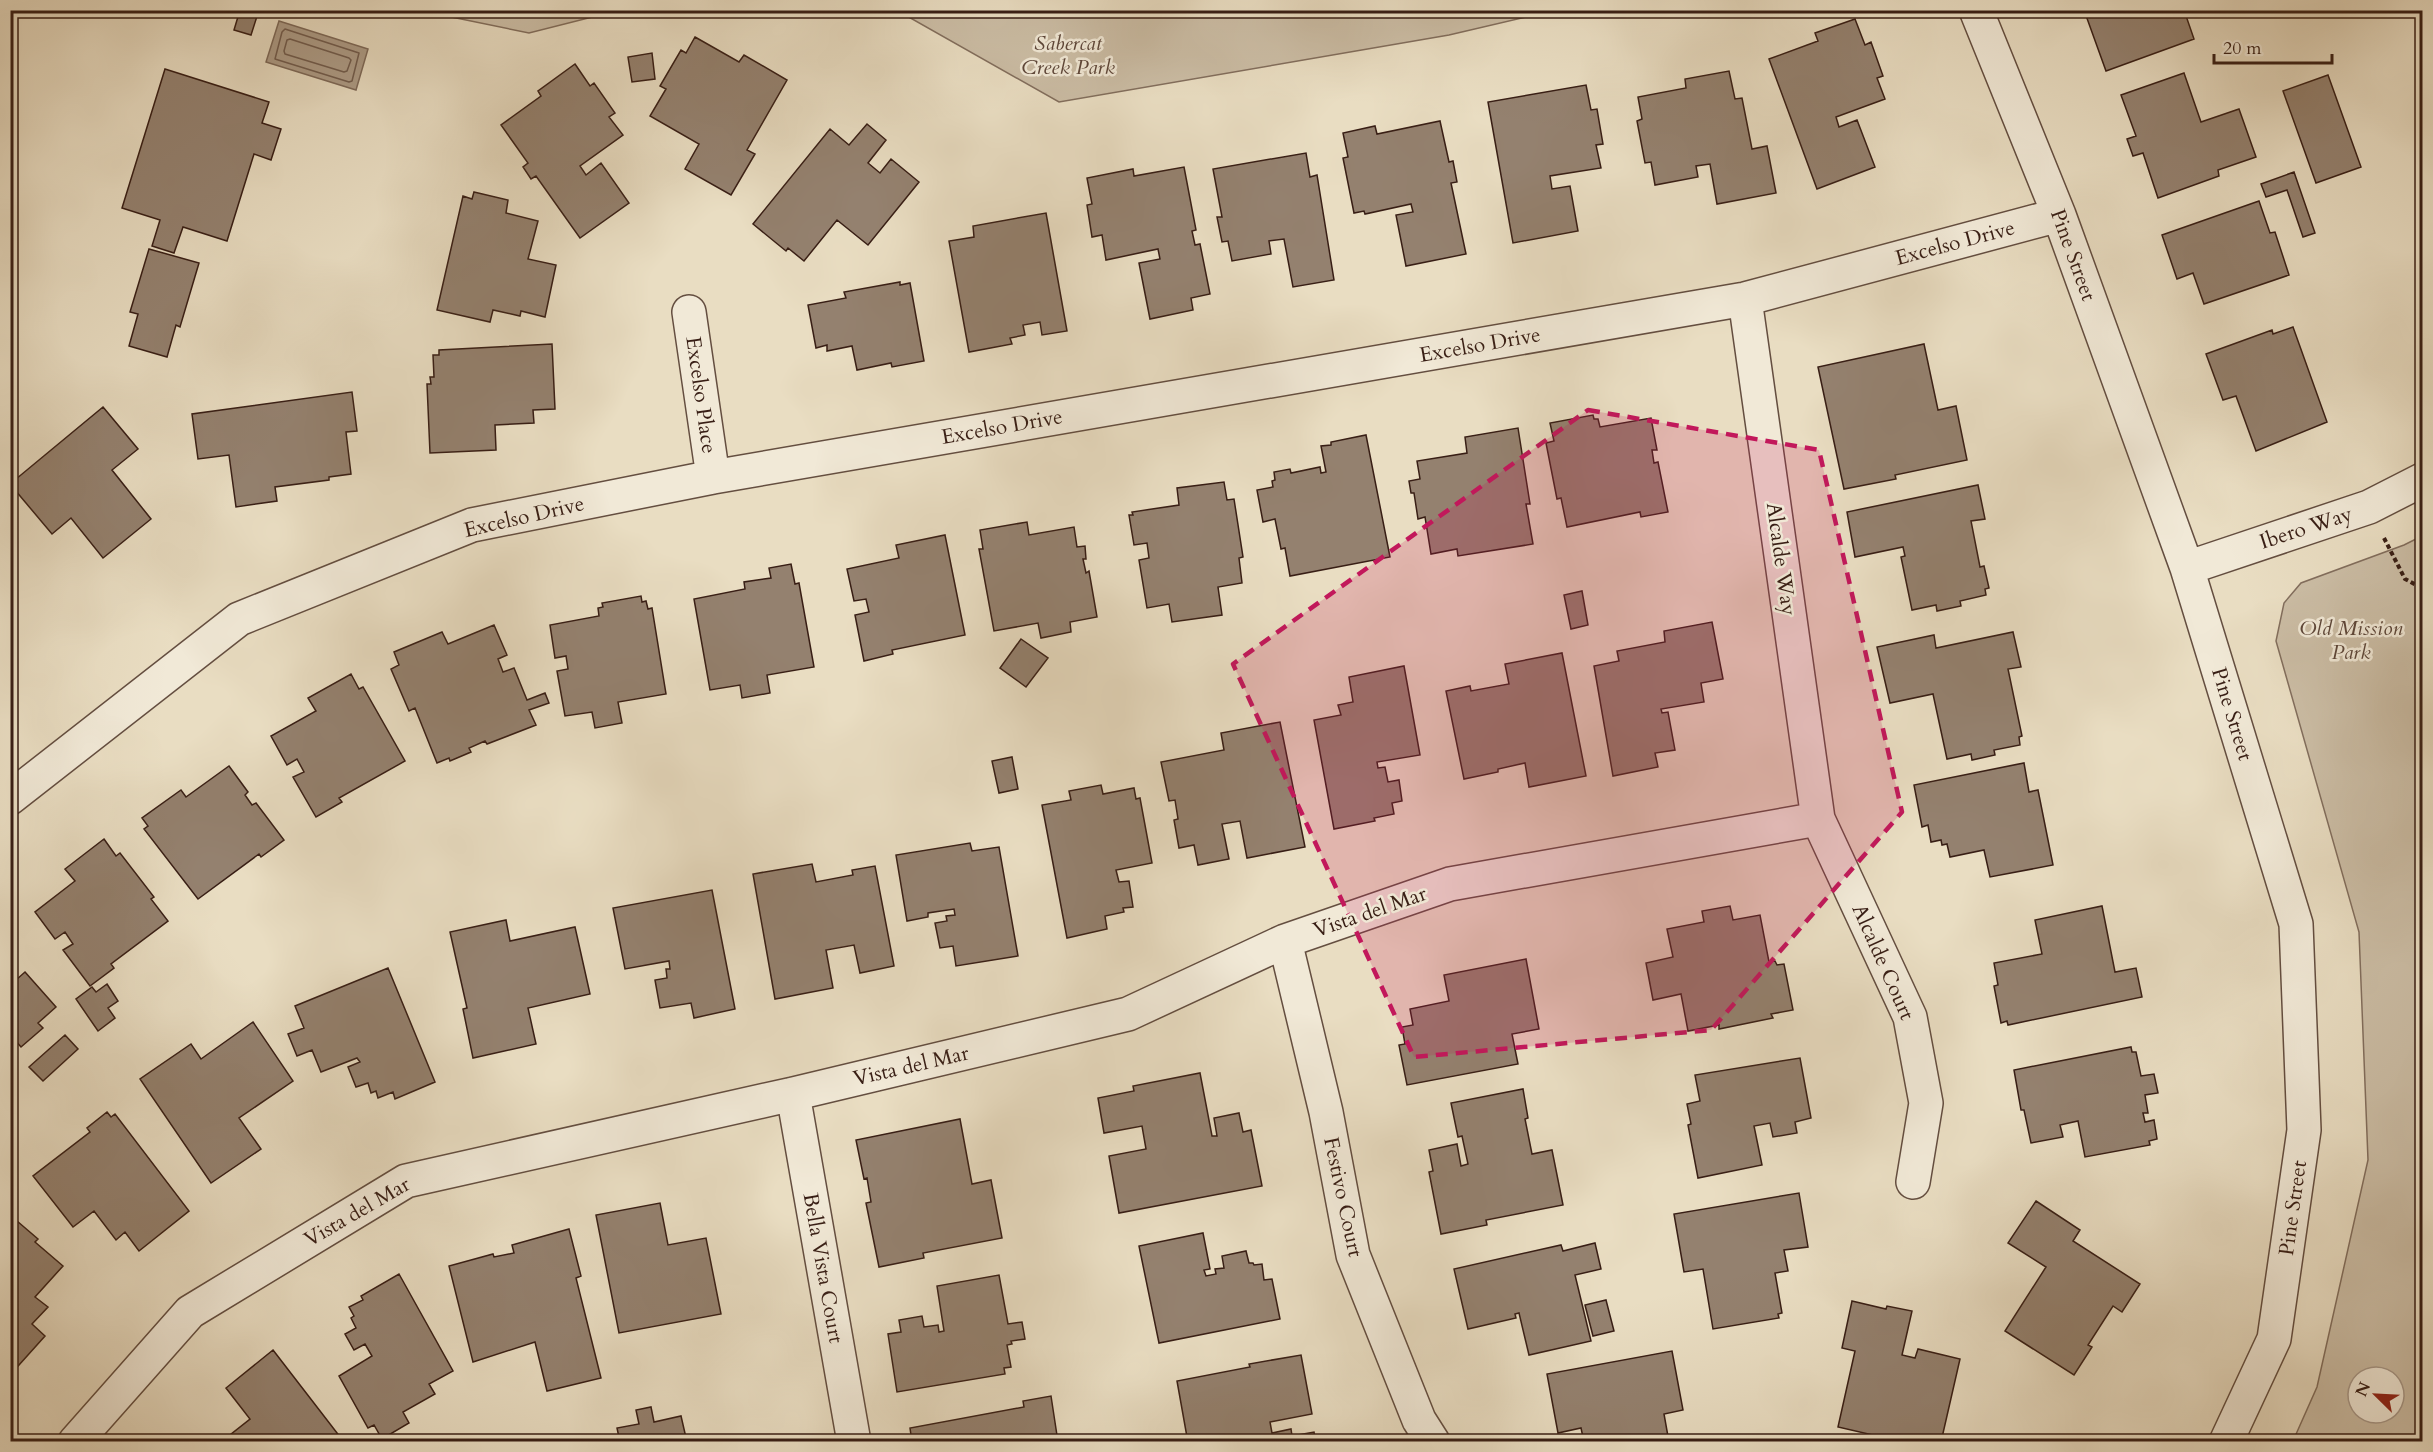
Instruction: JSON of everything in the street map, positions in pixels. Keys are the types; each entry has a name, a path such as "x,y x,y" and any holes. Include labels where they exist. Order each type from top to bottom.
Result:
{"street":[{"name":"Pine Street","path":"1976,10 2059,215 2187,568 2296,924 2304,1130 2274,1339 2226,1442"},
{"name":"Excelso Drive","path":"10,798 239,619 472,525 713,477 1745,299 2059,215"},
{"name":"Alcalde Way","path":"1745,299 1818,819"},
{"name":"Excelso Place","path":"689,312 713,477"},
{"name":"Ibero Way","path":"2187,568 2369,507 2422,480"},
{"name":"Vista del Mar","path":"75,1442 190,1312 406,1181 793,1094 1128,1014 1285,941 1450,884 1818,819"},
{"name":"Alcalde Court","path":"1818,819 1910,1017 1926,1103 1913,1182"},
{"name":"Festivo Court","path":"1285,941 1326,1112 1353,1255 1419,1420 1433,1442"},
{"name":"Bella Vista Court","path":"793,1094 854,1442"}],"path":[{"path":"2369,507 2405,579 2422,588"}],"highlighted area":[{"path":"1588,410 1819,450 1902,812 1711,1030 1414,1057 1233,664"}],"green space":[{"path":"422,11 616,11 529,33"},
{"name":"Sabercat Creek Park","path":"898,11 1552,11 1449,35 1059,102"},
{"name":"Old Mission Park","path":"2422,536 2422,1441 2293,1441 2317,1387 2368,1160 2359,932 2276,641 2284,603 2301,583 2404,545"}],"water":[{"path":"279,21 368,49 356,90 266,62"}],"building":[{"path":"240,10 259,10 251,35 234,30"},
{"path":"2084,10 2184,10 2194,39 2106,71"},
{"path":"1855,19 1865,45 1871,42 1883,76 1877,78 1885,99 1836,117 1839,127 1857,120 1875,167 1817,189 1769,59 1818,41 1815,33"},
{"path":"695,37 739,62 744,55 787,80 747,150 755,154 731,195 685,169 699,144 650,116 666,89 660,86 681,50 686,53"},
{"path":"652,53 655,79 632,82 628,57"},
{"path":"575,64 590,86 594,83 615,113 609,117 623,135 580,166 586,175 601,163 629,203 580,238 536,176 531,179 523,167 528,163 501,125 541,96 538,91"},
{"path":"165,69 269,102 262,123 281,129 271,160 254,154 227,241 183,227 174,253 152,246 160,220 122,208"},
{"path":"1729,71 1735,99 1742,98 1752,149 1767,146 1776,193 1717,204 1710,164 1696,166 1698,177 1655,185 1651,162 1645,163 1637,121 1642,119 1638,97 1686,88 1685,79"},
{"path":"2184,73 2201,122 2239,109 2256,157 2218,170 2219,176 2158,198 2143,153 2133,156 2127,139 2136,136 2121,95"},
{"path":"2328,75 2361,167 2316,183 2283,91"},
{"path":"1586,85 1591,110 1597,109 1603,144 1596,145 1601,168 1550,176 1552,189 1570,186 1578,231 1513,243 1488,102"},
{"path":"1440,121 1449,162 1453,161 1457,182 1451,183 1466,254 1406,266 1396,215 1413,212 1411,204 1365,214 1364,211 1354,213 1343,158 1348,157 1343,133 1375,126 1377,134"},
{"path":"867,124 886,140 868,163 880,173 891,159 919,182 868,245 837,220 804,261 788,248 786,251 753,224 830,129 849,145"},
{"path":"1306,153 1310,177 1317,175 1334,280 1293,287 1284,239 1269,241 1271,254 1232,261 1228,241 1222,242 1217,217 1222,217 1213,169"},
{"path":"1184,167 1196,230 1192,231 1195,245 1200,244 1210,294 1191,298 1193,310 1150,319 1139,263 1160,259 1158,249 1106,260 1102,235 1092,237 1087,205 1092,204 1087,178 1133,169 1134,176"},
{"path":"2294,172 2315,233 2303,237 2287,190 2266,197 2261,184"},
{"path":"474,192 508,200 506,213 538,221 528,259 556,265 545,317 521,311 520,316 493,310 490,322 437,310 463,196 472,199"},
{"path":"2259,201 2270,233 2275,232 2289,275 2204,304 2193,273 2177,279 2162,235"},
{"path":"1046,213 1067,331 1042,335 1040,322 1023,325 1025,335 1010,338 1012,344 969,352 949,241 974,237 973,226"},
{"path":"149,249 199,263 180,327 176,325 167,357 129,346 138,314 130,312"},
{"path":"900,282 900,285 910,283 924,361 892,367 891,363 857,370 852,346 827,351 827,345 816,348 808,305 846,298 844,292"},
{"path":"2293,327 2327,422 2256,451 2236,396 2223,400 2206,354 2272,330 2273,334"},
{"path":"552,344 555,409 533,410 534,423 495,425 496,450 430,453 427,384 431,384 430,377 434,377 433,355 439,355 439,350"},
{"path":"1924,344 1938,410 1956,406 1967,460 1895,475 1896,479 1844,489 1818,367"},
{"path":"352,392 357,431 346,432 351,474 329,477 329,480 275,487 277,501 236,507 229,455 198,459 192,414"},
{"path":"103,407 138,449 112,470 151,519 103,558 71,518 52,534 10,484"},
{"path":"1593,415 1594,419 1598,419 1600,427 1651,418 1657,450 1652,450 1654,463 1658,462 1668,512 1641,517 1640,512 1567,527 1561,498 1557,499 1546,443 1554,441 1550,423"},
{"path":"1518,428 1530,504 1526,504 1533,544 1458,556 1457,549 1431,554 1425,517 1418,519 1414,493 1411,493 1409,481 1420,479 1417,461 1467,453 1465,437"},
{"path":"1366,435 1390,557 1290,576 1285,548 1281,549 1275,519 1263,522 1257,490 1273,487 1274,472 1290,469 1291,473 1320,467 1321,473 1326,472 1321,446"},
{"path":"1224,482 1227,500 1234,499 1243,557 1239,558 1242,583 1218,587 1222,615 1172,622 1169,604 1147,608 1139,560 1149,558 1147,543 1134,545 1129,515 1133,515 1132,512 1179,505 1177,488"},
{"path":"1978,485 1985,519 1971,521 1980,567 1984,566 1989,588 1985,589 1986,595 1960,601 1961,606 1937,611 1936,605 1912,610 1901,557 1905,556 1903,547 1855,557 1847,512"},
{"path":"1027,522 1029,535 1074,527 1077,547 1085,546 1086,559 1083,559 1086,573 1089,571 1097,617 1070,622 1071,632 1041,638 1038,623 994,631 979,549 983,549 980,530"},
{"path":"945,535 965,635 892,650 893,654 864,661 855,615 869,612 866,599 854,601 847,569 899,558 896,545"},
{"path":"791,564 795,584 799,583 814,667 767,675 770,693 742,698 740,685 710,690 694,599 745,589 744,582 771,578 769,568"},
{"path":"1582,591 1588,625 1571,629 1564,595"},
{"path":"641,596 642,602 646,601 648,609 652,608 666,694 618,702 622,723 595,728 592,712 565,716 557,671 568,669 566,656 555,658 550,625 599,616 598,608 603,607 602,603"},
{"path":"1712,622 1723,679 1701,683 1704,702 1661,709 1662,713 1668,712 1675,750 1655,753 1658,767 1613,776 1594,666 1619,661 1617,651 1665,642 1664,631"},
{"path":"494,625 507,655 498,659 503,672 514,668 527,700 545,693 549,703 529,710 536,725 487,744 485,741 469,748 471,752 450,761 449,758 437,763 415,708 409,711 391,669 399,665 394,652 442,632 448,644"},
{"path":"2013,632 2021,667 2008,669 2022,736 2019,737 2020,745 1994,750 1995,755 1972,760 1971,754 1947,759 1933,694 1890,703 1877,647 1934,635 1936,648"},
{"path":"1021,639 1048,658 1026,687 1000,668"},
{"path":"1562,653 1586,776 1529,787 1525,763 1498,769 1498,772 1464,779 1446,691 1470,686 1471,691 1509,684 1505,664"},
{"path":"1404,666 1420,755 1377,762 1378,768 1385,767 1388,782 1399,780 1402,801 1392,803 1394,814 1374,818 1375,821 1334,829 1314,720 1341,715 1338,705 1353,702 1349,677"},
{"path":"351,674 359,689 363,687 405,761 339,798 342,802 316,817 293,777 304,772 297,759 287,765 271,736 316,711 308,698"},
{"path":"1280,722 1305,847 1247,858 1240,821 1222,824 1229,859 1198,865 1194,845 1179,848 1174,820 1178,819 1175,800 1169,801 1161,762 1224,750 1221,733"},
{"path":"1012,757 1018,789 999,793 992,761"},
{"path":"2024,763 2029,792 2038,790 2053,865 1990,877 1984,850 1950,857 1947,844 1942,845 1941,840 1931,842 1928,825 1922,827 1914,785"},
{"path":"229,766 248,792 245,795 252,805 256,803 284,840 261,857 259,854 198,899 144,829 148,826 142,818 181,790 186,797"},
{"path":"1101,785 1103,794 1134,788 1136,799 1140,798 1152,863 1116,870 1119,882 1129,881 1133,907 1123,908 1124,912 1105,916 1107,929 1067,938 1042,805 1071,800 1069,791"},
{"path":"104,839 116,856 120,853 154,897 151,899 168,921 111,964 114,968 90,986 63,950 73,944 65,932 55,939 35,912 75,881 65,869"},
{"path":"970,843 972,851 999,847 1018,956 956,966 953,946 940,948 935,923 947,921 946,916 955,915 954,909 928,913 928,917 907,921 896,855"},
{"path":"812,864 816,882 853,875 852,870 875,866 894,966 860,973 854,945 826,950 833,988 775,999 753,874"},
{"path":"712,890 735,1009 694,1018 691,1003 660,1008 655,980 667,978 666,969 670,969 669,961 625,969 613,908"},
{"path":"1730,906 1733,920 1760,915 1769,962 1775,961 1777,965 1784,964 1793,1010 1771,1014 1773,1018 1719,1029 1719,1025 1688,1031 1681,994 1653,1000 1646,963 1673,957 1667,929 1704,922 1702,911"},
{"path":"2102,906 2115,972 2136,968 2142,997 2008,1025 2007,1021 2001,1023 1994,986 1998,985 1994,963 2042,954 2035,920"},
{"path":"506,920 510,941 575,927 590,994 528,1008 536,1044 473,1058 463,1009 467,1008 450,932"},
{"path":"10,953 17,961 10,968"},
{"path":"1526,959 1539,1029 1512,1034 1518,1064 1407,1085 1399,1045 1405,1044 1402,1027 1413,1025 1410,1009 1449,1001 1444,975"},
{"path":"388,968 435,1082 395,1099 393,1092 378,1098 376,1091 371,1093 368,1083 356,1087 348,1067 360,1062 357,1058 321,1072 312,1050 297,1056 288,1034 304,1028 295,1006"},
{"path":"25,972 56,1007 38,1023 43,1028 21,1047 15,1040 10,1044 10,973 16,980"},
{"path":"107,984 118,1001 108,1008 115,1018 98,1031 76,999 92,987 96,992"},
{"path":"253,1022 293,1081 239,1118 261,1149 211,1183 140,1079 191,1044 201,1059"},
{"path":"65,1035 78,1049 43,1081 29,1067"},
{"path":"2131,1047 2132,1052 2136,1052 2141,1076 2154,1074 2158,1093 2145,1095 2148,1113 2143,1113 2145,1122 2154,1120 2157,1139 2149,1141 2150,1145 2085,1157 2078,1121 2060,1125 2063,1137 2031,1143 2024,1110 2021,1110 2014,1070"},
{"path":"1800,1058 1811,1118 1795,1122 1797,1133 1773,1137 1770,1123 1754,1126 1762,1165 1698,1178 1688,1125 1691,1124 1687,1104 1700,1101 1695,1075"},
{"path":"1200,1073 1212,1136 1217,1136 1214,1118 1239,1113 1243,1132 1251,1130 1262,1186 1119,1213 1109,1156 1146,1149 1142,1126 1104,1133 1098,1098 1134,1091 1133,1086"},
{"path":"1523,1089 1528,1118 1525,1119 1532,1154 1552,1150 1563,1205 1486,1220 1487,1225 1441,1234 1429,1172 1433,1171 1429,1150 1457,1144 1461,1166 1468,1164 1462,1136 1458,1137 1451,1103"},
{"path":"107,1112 111,1117 115,1114 189,1211 139,1251 125,1232 116,1240 94,1211 73,1227 33,1176 90,1132 87,1128"},
{"path":"960,1119 972,1184 991,1180 1002,1238 923,1253 924,1258 879,1267 866,1203 871,1202 867,1178 864,1179 856,1140"},
{"path":"1799,1193 1808,1247 1784,1250 1788,1271 1775,1273 1782,1313 1778,1314 1779,1318 1713,1329 1703,1269 1684,1272 1674,1214"},
{"path":"2036,1201 2080,1230 2073,1241 2140,1284 2122,1312 2113,1306 2088,1345 2092,1347 2074,1375 2005,1331 2046,1267 2008,1243"},
{"path":"660,1203 668,1245 706,1238 721,1314 619,1333 596,1215"},
{"path":"10,1215 38,1239 35,1242 63,1266 35,1297 48,1307 32,1324 45,1336 10,1375"},
{"path":"569,1229 581,1276 576,1278 601,1378 547,1391 535,1342 473,1362 449,1266 493,1254 494,1257 514,1253 512,1245"},
{"path":"1203,1233 1210,1269 1204,1270 1206,1276 1216,1274 1215,1269 1224,1268 1222,1256 1246,1251 1249,1263 1262,1264 1264,1280 1272,1279 1280,1319 1159,1343 1139,1246"},
{"path":"1595,1243 1601,1269 1575,1275 1591,1341 1529,1355 1519,1313 1515,1314 1516,1318 1468,1329 1454,1269 1561,1245 1563,1251"},
{"path":"399,1274 453,1371 429,1384 435,1394 403,1412 409,1423 382,1439 374,1425 368,1428 339,1376 372,1356 365,1344 354,1350 345,1334 356,1328 351,1318 354,1316 349,1307 363,1300 361,1296"},
{"path":"999,1275 1008,1324 1022,1322 1025,1339 1011,1341 1012,1344 1007,1345 1011,1367 1004,1368 1005,1374 897,1392 888,1334 901,1332 899,1320 922,1316 924,1327 938,1325 939,1332 944,1331 937,1286"},
{"path":"1606,1300 1614,1331 1593,1336 1585,1305"},
{"path":"1852,1301 1886,1309 1887,1306 1912,1311 1902,1355 1915,1358 1918,1349 1960,1359 1941,1442 1903,1442 1838,1427 1855,1351 1842,1348"},
{"path":"273,1350 344,1442 221,1442 250,1419 226,1388"},
{"path":"1672,1351 1683,1410 1664,1414 1669,1442 1584,1442 1581,1428 1558,1433 1547,1374"},
{"path":"1301,1355 1312,1414 1270,1422 1272,1433 1291,1429 1292,1436 1314,1432 1316,1442 1193,1442 1192,1436 1187,1437 1177,1381 1250,1367 1249,1364"},
{"path":"1051,1396 1058,1442 912,1442 910,1428 1024,1407 1023,1401"},
{"path":"651,1407 654,1422 681,1416 687,1442 620,1442 617,1428 639,1424 636,1410"},
{"path":"724,1435 725,1442 692,1442"}]}
